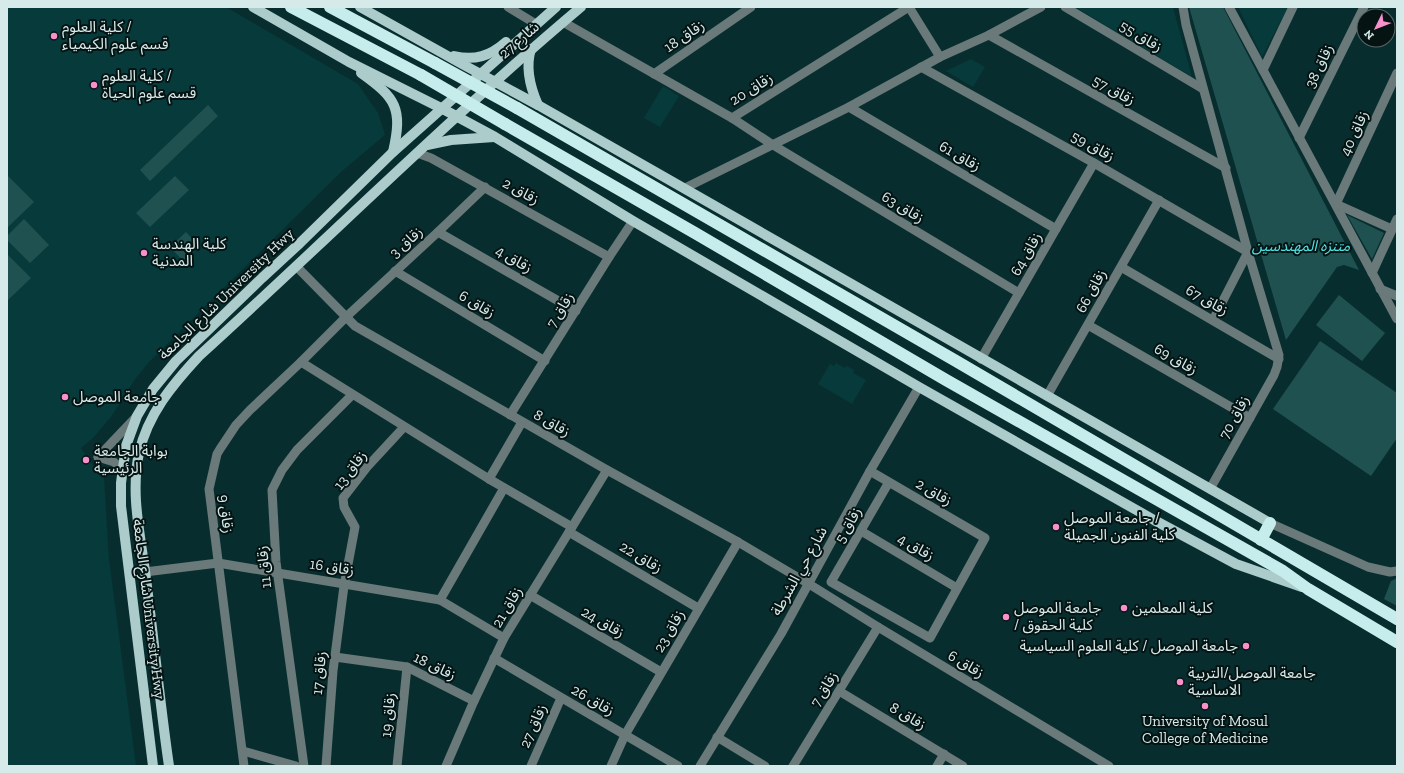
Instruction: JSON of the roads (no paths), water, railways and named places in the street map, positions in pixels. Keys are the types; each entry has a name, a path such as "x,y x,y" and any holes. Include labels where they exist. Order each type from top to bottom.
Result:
{"highway":[{"path":"291,7 421,74 946,380 1283,572 1395,642"},
{"path":"330,7 517,108 949,357 1396,618"},
{"path":"1261,540 1270,523"}],"main road":[{"path":"253,7 349,62 495,137 633,221 919,387 1236,564 1308,589"},
{"path":"360,7 685,188 981,359 1270,523"},
{"name":"شارع 27","path":"480,73 556,7"},
{"name":"شارع 27","path":"495,82 531,49 581,7"},
{"path":"444,54 464,58 475,58 487,55 498,49 524,28 536,24"},
{"path":"531,49 529,58 529,76 533,94 538,105"},
{"path":"349,62 357,71 389,95 395,105 398,132 393,152"},
{"name":"شارع الجامعة University Hwy","path":"153,762 121,506 121,483 126,446 137,416 153,389 187,349 300,243 393,152 480,73"},
{"name":"شارع الجامعة University Hwy","path":"169,761 135,502 139,453 149,423 159,404 178,379 199,356 495,82"},
{"path":"427,145 457,139 495,137"},
{"path":"153,762 169,761"}],"street":[{"path":"508,7 536,24"},
{"name":"زقاق 18","path":"654,74 751,7"},
{"path":"909,7 940,57"},
{"name":"زقاق 20","path":"563,22 732,118 909,7"},
{"path":"685,188 849,107 940,57 989,35 1041,7"},
{"name":"زقاق 55","path":"1065,7 1204,89"},
{"path":"1182,7 1248,252 1278,350 1279,359"},
{"path":"1230,7 1262,70 1397,319"},
{"path":"1262,70 1293,7"},
{"name":"زقاق 38","path":"1299,138 1364,7"},
{"name":"زقاق 57","path":"989,35 1226,168"},
{"name":"زقاق 59","path":"921,67 1094,163 1248,252"},
{"name":"زقاق 40","path":"1336,204 1397,73"},
{"name":"زقاق 61","path":"849,107 1056,228"},
{"name":"زقاق 63","path":"732,118 773,145 1019,293"},
{"name":"زقاق 2","path":"417,153 431,158 485,187 609,257"},
{"name":"زقاق 64","path":"981,359 1094,163"},
{"name":"زقاق 3","path":"346,317 485,187"},
{"name":"زقاق 66","path":"1047,396 1159,200"},
{"path":"1336,204 1392,229"},
{"path":"1372,273 1397,219"},
{"name":"زقاق 7","path":"510,415 633,221"},
{"name":"زقاق 4","path":"438,232 576,310"},
{"path":"1213,320 1248,252"},
{"name":"زقاق 8","path":"296,266 355,326 607,470 738,542 809,584"},
{"name":"زقاق 67","path":"1121,267 1279,359"},
{"name":"زقاق 6","path":"395,271 545,361"},
{"path":"1380,289 1397,296"},
{"name":"زقاق 9","path":"244,766 209,489 217,454 236,426 250,410 346,317"},
{"name":"زقاق 69","path":"1088,325 1250,418"},
{"name":"زقاق 70","path":"1210,489 1276,371 1279,359"},
{"name":"زقاق 22","path":"301,362 489,480 698,608"},
{"name":"شارع حي الشرطة","path":"700,766 781,634 870,472 919,387"},
{"name":"زقاق 11","path":"304,766 277,573 273,487 282,470 297,450 352,395"},
{"path":"123,470 114,462 98,457 137,416"},
{"path":"489,480 522,422"},
{"name":"زقاق 13","path":"345,583 355,527 344,507 343,498 367,467 404,427"},
{"name":"زقاق 21","path":"446,766 474,701 504,638 607,470"},
{"name":"زقاق 2","path":"870,472 984,538 958,588"},
{"name":"زقاق 5","path":"889,482 831,582 930,638 958,588"},
{"path":"440,600 504,488"},
{"path":"1270,523 1368,567 1390,572 1397,571"},
{"name":"زقاق 4","path":"861,531 958,588"},
{"name":"زقاق 23","path":"611,766 625,735 738,542"},
{"name":"زقاق 16","path":"145,572 218,563 440,600 504,638"},
{"name":"زقاق 17","path":"326,766 333,671 345,583"},
{"name":"زقاق 6","path":"809,584 1103,764"},
{"name":"زقاق 24","path":"530,595 661,672"},
{"name":"زقاق 7","path":"793,766 878,627"},
{"name":"زقاق 18","path":"335,657 407,667 474,701"},
{"name":"زقاق 26","path":"494,658 678,766"},
{"name":"زقاق 19","path":"397,766 407,667"},
{"name":"زقاق 8","path":"839,691 963,766"},
{"name":"زقاق 27","path":"531,766 561,698"},
{"path":"717,737 765,766"},
{"path":"243,751 296,766"},
{"path":"937,766 944,754"}],"place":[{"name":"كلية العلوم / قسم علوم الكيمياء","path":"54,36"},
{"name":"كلية العلوم / قسم علوم الحياة","path":"94,85"},
{"name":"كلية الهندسة المدنية","path":"144,253"},
{"name":"جامعة الموصل","path":"65,397"},
{"name":"بوابة الجامعة الرئيسية","path":"86,460"},
{"name":"جامعة الموصل / كلية الفنون الجميلة","path":"1056,527"},
{"name":"كلية المعلمين","path":"1124,608"},
{"name":"جامعة الموصل / كلية الحقوق","path":"1006,617"},
{"name":"جامعة الموصل / كلية العلوم السياسية","path":"1246,646"},
{"name":"جامعة الموصل/التربية الاساسية","path":"1180,682"},
{"name":"University of Mosul College of Medicine","path":"1205,706"}],"park label":[{"name":"متنزه المهندسين","path":"1301,246"}]}
